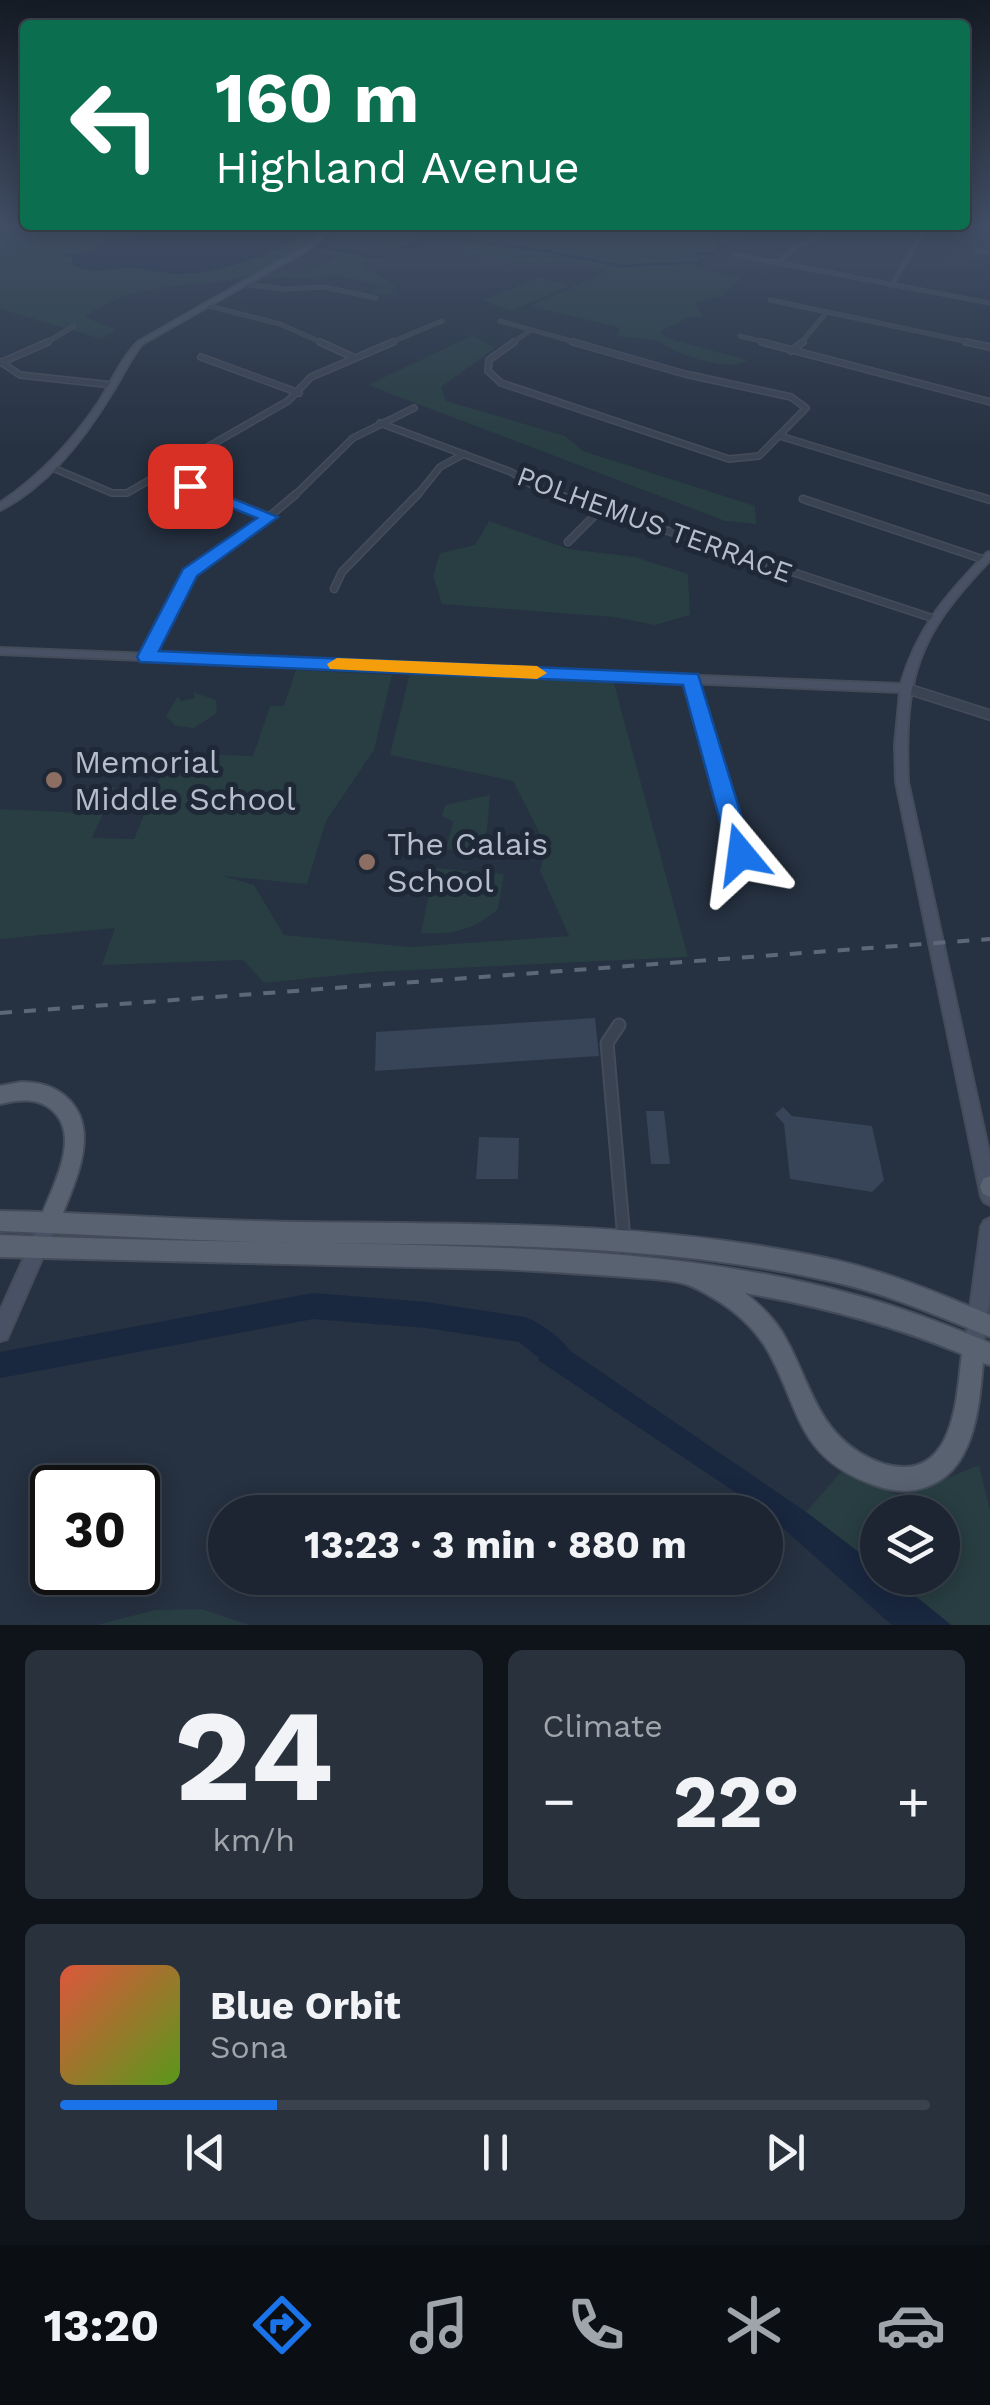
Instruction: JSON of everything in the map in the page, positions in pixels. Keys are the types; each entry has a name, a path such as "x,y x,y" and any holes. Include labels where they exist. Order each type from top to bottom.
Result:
{"main road":[{"path":"0,1095 37,1092 52,1097 73,1120 74,1146 49,1222"},
{"path":"0,1221 624,1240 788,1262 902,1292 984,1323"},
{"path":"0,1246 570,1260 683,1273 769,1283 830,1297 982,1350 950,1456 933,1471 916,1478 878,1476 857,1467 821,1436 776,1345 748,1310 707,1282 683,1273"}],"street":[{"path":"0,506 53,468 140,343 216,299"},
{"path":"770,300 990,347"},
{"path":"205,305 280,324 354,358"},
{"path":"791,352 827,312"},
{"path":"53,468 117,494 136,489 299,392 311,377 442,321"},
{"path":"500,321 686,374 759,388 800,400 806,408 756,458 739,460 501,383 488,371 489,360 531,330"},
{"path":"0,362 38,348 74,326"},
{"path":"740,336 990,402"},
{"path":"202,356 254,380 299,392"},
{"path":"0,362 20,375 113,385"},
{"path":"147,657 189,573 270,517 317,477 353,438 414,408"},
{"name":"POLHEMUS TERRACE","path":"380,423 464,454 538,488 932,618"},
{"path":"780,436 990,500"},
{"path":"334,589 342,572 398,518 440,467 464,454"},
{"path":"161,474 270,517"},
{"path":"803,499 988,558 932,618 919,643 905,688 900,738 902,782 990,1196"},
{"path":"568,542 601,509"},
{"path":"0,651 905,688 990,715"},
{"path":"691,679 741,854"},
{"path":"618,1024 607,1042 624,1240"},
{"path":"0,1332 49,1222"},
{"path":"982,1350 990,1227"}],"green space":[{"path":"0,299 119,299 85,317 116,330 101,339 0,309"},
{"path":"485,299 539,299 511,311 482,300"},
{"path":"545,299 711,299 695,303 704,318 688,317 660,332 669,339 748,360 731,365 698,359 656,340 616,335 621,328 529,306"},
{"path":"473,335 495,348 441,387 446,401 565,436 583,451 755,506 756,524 725,521 368,385"},
{"path":"489,521 569,549 635,557 688,574 690,615 655,625 613,617 442,604 433,576 440,553 475,545"},
{"path":"411,668 612,676 688,957 371,972 264,983 243,960 102,965 115,928 0,939 0,809 86,813 98,786 115,787 92,838 134,839 170,753 253,756 270,706 284,706 296,670 392,675 374,750 326,821 307,884 223,876 254,885 284,935 410,947 569,936 540,871 546,846 513,781 390,755"},
{"path":"193,692 216,700 217,713 194,728 176,726 166,716 178,696 181,701 195,698"},
{"path":"490,795 487,830 478,857 446,849 453,822 442,816 445,805"},
{"path":"434,868 504,874 498,909 462,930 421,933"},
{"path":"979,1465 990,1511 990,1625 951,1625 914,1595 960,1595 960,1495 907,1495"},
{"path":"841,1472 897,1495 860,1495 860,1553 806,1512"},
{"path":"202,1609 249,1625 97,1625 155,1610"}],"water":[{"path":"550,1337 781,1495 740,1495 538,1360"},
{"path":"783,1496 860,1553 860,1595 914,1595 951,1625 892,1625 783,1528"}],"building":[{"path":"595,1018 599,1056 375,1071 376,1032"},
{"path":"783,1107 792,1116 872,1126 884,1180 872,1192 790,1179 784,1124 775,1114"},
{"path":"646,1111 664,1111 670,1164 651,1164"},
{"path":"479,1137 519,1138 518,1179 476,1179"}],"waterway":[{"path":"0,1365 313,1306 426,1315 525,1330 562,1360"}],"railway":[{"path":"0,1013 990,939"}],"slow traffic":[{"path":"337,664 537,673"}],"place":[{"name":"Memorial Middle School","path":"54,780"},
{"name":"The Calais School","path":"367,862"}],"route":[{"path":"190,486 270,517 196,565 180,585 147,657 691,679 741,854"}]}
